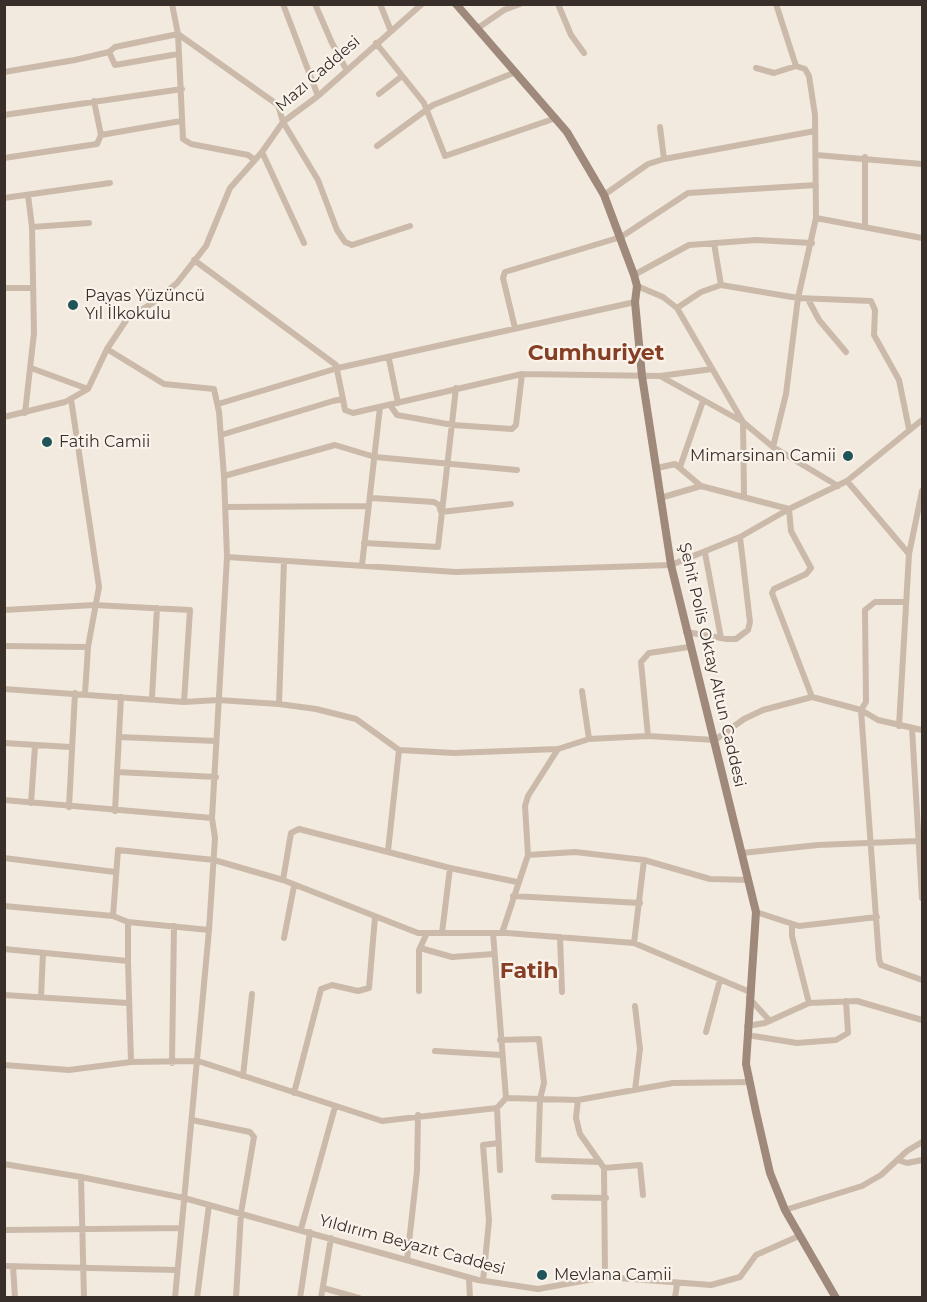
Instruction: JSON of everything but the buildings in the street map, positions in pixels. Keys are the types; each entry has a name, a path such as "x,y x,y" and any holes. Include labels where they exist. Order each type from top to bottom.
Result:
{"street":[{"path":"172,4 178,34 183,139 186,142 248,155 255,160"},
{"path":"283,4 318,96"},
{"path":"315,4 332,44 346,69"},
{"path":"380,4 391,31"},
{"name":"Mazı Caddesi","path":"88,389 107,349 127,319 154,302 177,283 206,246 230,188 262,152 283,122 318,96 422,4"},
{"name":"Şehit Polis Oktay Altun Caddesi","path":"456,4 557,118 604,195 634,275 637,286 635,302 642,376 671,565 689,647 715,740 756,912 746,1064 770,1173 785,1210 836,1298"},
{"path":"478,28 504,10 520,4"},
{"path":"558,4 571,35 584,53"},
{"path":"776,4 796,66"},
{"path":"4,72 109,52 115,46 178,34 278,105 283,122 318,180 337,230 345,242 352,245 410,226"},
{"path":"376,43 426,109 445,156 557,118"},
{"path":"109,52 115,65 178,54"},
{"path":"756,68 774,73 796,66 805,69 809,76 815,131 816,218 798,298 786,394 773,447"},
{"path":"377,146 426,109 516,72"},
{"path":"379,94 402,76"},
{"path":"4,115 182,89"},
{"path":"4,158 97,144 101,135 94,101"},
{"path":"101,135 181,121"},
{"path":"660,127 664,159"},
{"path":"604,195 648,164 664,159 815,131"},
{"path":"262,152 304,243"},
{"path":"816,155 865,157 922,164"},
{"path":"865,157 865,226"},
{"path":"4,198 110,183"},
{"path":"515,328 503,278 505,272 621,237 688,193 816,185"},
{"path":"25,414 34,333 32,227 28,195"},
{"path":"816,218 922,238"},
{"path":"32,227 89,223"},
{"path":"634,275 688,245 756,240 812,243"},
{"path":"714,243 721,285"},
{"path":"194,260 338,368 343,399 348,412 390,405 522,374 660,376 712,369"},
{"path":"677,308 701,292 721,285 798,298 871,301 875,310 874,335 899,380 909,429"},
{"path":"637,286 663,297 677,308 743,422 744,495"},
{"path":"4,288 33,288"},
{"path":"808,299 819,320 846,352"},
{"path":"218,404 338,368 635,302"},
{"path":"107,349 164,384 209,386 214,389 218,404 224,476 227,557 212,818 215,838 214,860 198,1061 175,1298"},
{"path":"389,358 398,403"},
{"path":"31,368 88,389"},
{"path":"390,405 397,415 453,425 514,428 522,374"},
{"path":"660,376 743,422 773,447 838,486"},
{"path":"364,543 436,548 456,388"},
{"path":"4,417 25,414 71,399 88,389"},
{"path":"71,399 99,587 99,597 94,605 88,647 85,694"},
{"path":"221,435 343,399"},
{"path":"680,467 703,401"},
{"path":"362,565 368,506 372,498 380,407"},
{"path":"227,557 456,572 671,565 740,537 789,509 847,481 922,420"},
{"path":"224,476 335,445 375,456 517,470"},
{"path":"657,468 675,465 680,467 701,486"},
{"path":"847,481 909,554"},
{"path":"660,498 701,486 744,495 789,509"},
{"path":"899,726 909,554 922,491"},
{"path":"372,498 434,502 439,505 441,512"},
{"path":"441,512 511,504"},
{"path":"225,507 368,506"},
{"path":"789,509 791,531 811,568 806,574 774,589 772,593 812,697"},
{"path":"686,632 736,639 748,630 750,622 740,537"},
{"path":"705,553 722,638"},
{"path":"279,704 284,561"},
{"path":"906,602 875,602 865,610 866,702 861,710 869,844 881,965 922,980"},
{"path":"4,610 94,605 190,610 184,702"},
{"path":"152,698 157,608"},
{"path":"4,646 88,647"},
{"path":"648,736 641,662 649,653 689,647"},
{"path":"4,689 184,702 218,700 316,709 356,719 399,750 454,753 558,749 590,739 648,736 715,740 744,719 763,710 812,697 861,710 878,720 922,730"},
{"path":"582,691 590,739"},
{"path":"69,807 70,747 75,693"},
{"path":"115,811 121,697"},
{"path":"912,728 922,898"},
{"path":"119,737 216,741"},
{"path":"4,743 70,747"},
{"path":"31,803 34,746"},
{"path":"502,933 517,882 528,855 525,806 528,796 558,749"},
{"path":"388,851 399,750"},
{"path":"117,772 216,777"},
{"path":"4,800 212,818"},
{"path":"282,880 291,832 294,830 517,882"},
{"path":"742,853 818,845 917,841"},
{"path":"113,916 117,852 120,849 214,860 282,880 418,933 502,933 634,942 749,995 769,1020"},
{"path":"528,855 575,852 644,860 710,879 748,880"},
{"path":"4,858 115,872"},
{"path":"634,942 644,860"},
{"path":"442,933 450,868"},
{"path":"284,938 294,886"},
{"path":"513,896 640,903"},
{"path":"4,906 113,916 128,922 209,930"},
{"path":"756,912 792,925 877,918"},
{"path":"294,1093 321,989 332,986 358,991 369,988 375,917"},
{"path":"128,922 131,1062"},
{"path":"792,925 792,936 809,1004"},
{"path":"172,1063 174,926"},
{"path":"419,991 420,948 427,933"},
{"path":"4,1065 69,1070 131,1062 198,1061 382,1121 418,1115 497,1108 506,1098 493,933"},
{"path":"560,937 562,992"},
{"path":"420,948 452,957 494,954"},
{"path":"4,949 128,961"},
{"path":"41,997 43,953"},
{"path":"706,1032 720,980"},
{"path":"243,1076 252,993"},
{"path":"4,995 128,1003"},
{"path":"747,1030 797,1043 836,1040 848,1033 846,1001"},
{"path":"747,1030 809,1004 846,1001 873,1004 922,1020"},
{"path":"635,1006 640,1049 635,1090"},
{"path":"500,1040 539,1039 544,1083 540,1099 538,1160 602,1165 640,1165 643,1195"},
{"path":"435,1051 501,1055"},
{"path":"506,1098 578,1100 692,1081 750,1082"},
{"path":"578,1100 576,1118 580,1134 602,1165 606,1198 605,1277"},
{"path":"301,1229 335,1107"},
{"path":"497,1108 500,1170"},
{"path":"407,1260 417,1172 418,1115"},
{"path":"192,1120 250,1132 254,1137 241,1213 236,1298"},
{"path":"785,1210 862,1186 881,1175 922,1142"},
{"path":"483,1281 489,1221 483,1144 499,1143"},
{"path":"898,1160 907,1163 922,1160"},
{"name":"Yıldırım Beyazıt Caddesi","path":"4,1164 184,1198 469,1278 537,1289 605,1277 711,1285 740,1277 756,1255 799,1236"},
{"path":"81,1177 84,1298"},
{"path":"554,1197 606,1198"},
{"path":"197,1298 209,1204"},
{"path":"4,1230 181,1228"},
{"path":"300,1298 310,1232"},
{"path":"321,1298 331,1238"},
{"path":"4,1266 177,1270"},
{"path":"13,1266 15,1298"},
{"path":"469,1278 470,1298"},
{"path":"675,1298 677,1284"},
{"path":"323,1288 359,1298"}],"place":[{"name":"Payas Yüzüncü Yıl İlkokulu","path":"73,305"},
{"name":"Fatih Camii","path":"47,442"},
{"name":"Mimarsinan Camii","path":"848,456"},
{"name":"Mevlana Camii","path":"542,1275"}],"district":[{"name":"Cumhuriyet","path":"596,354"},
{"name":"Fatih","path":"529,972"}]}
